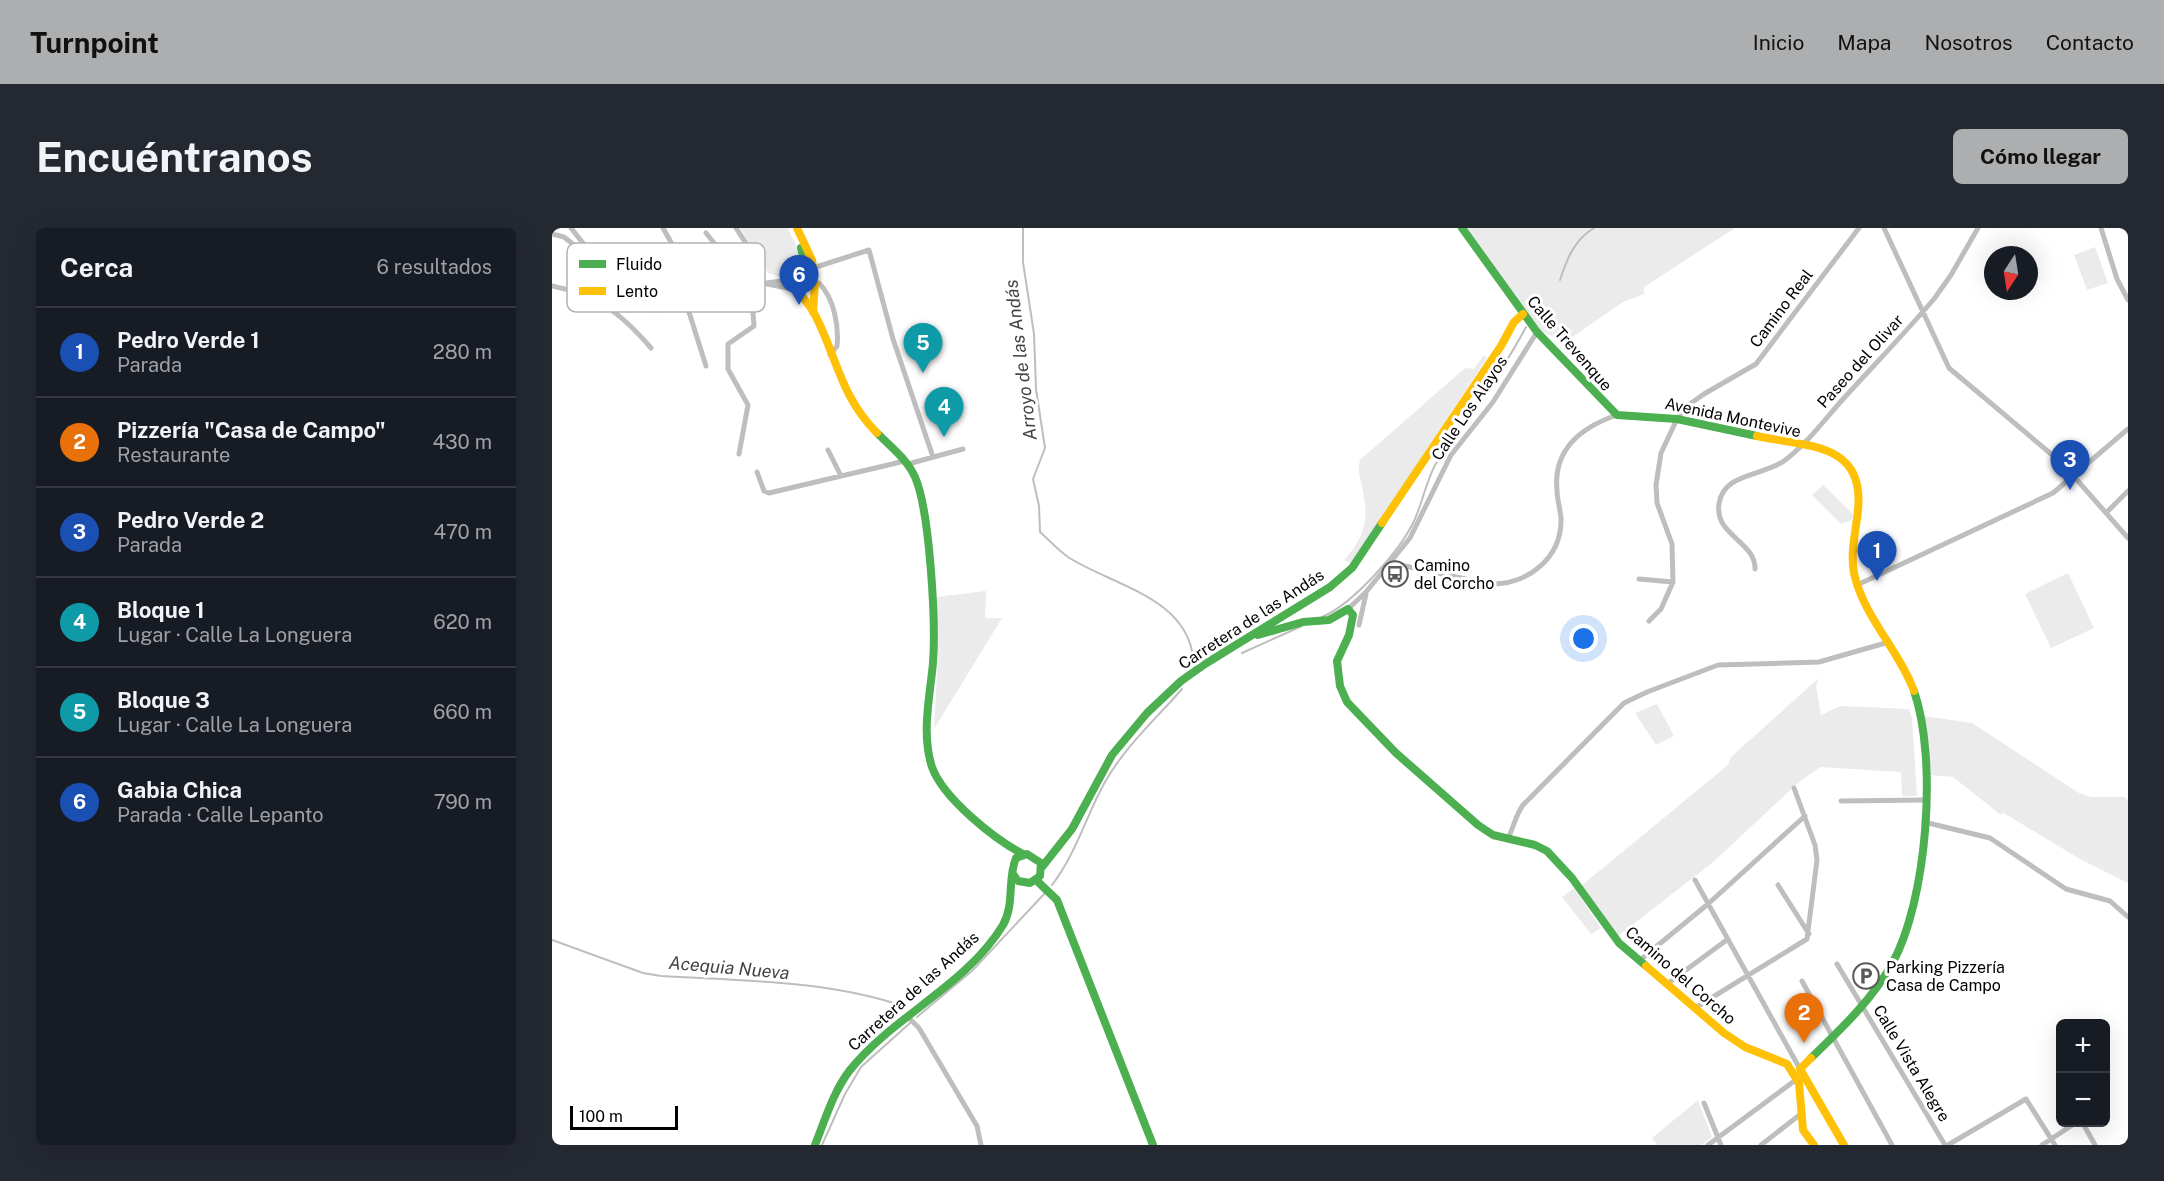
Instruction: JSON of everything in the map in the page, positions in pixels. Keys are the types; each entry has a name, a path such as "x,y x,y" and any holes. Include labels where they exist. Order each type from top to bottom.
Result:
{"street":[{"path":"663,228 671,243"},
{"path":"736,228 745,243"},
{"path":"795,228 813,268 813,312"},
{"path":"795,228 803,251 799,278 800,291 813,312 855,408 907,462 920,491 924,510 933,628 928,736 932,769 939,782 1008,848 1035,857 1053,853"},
{"name":"Calle Trevenque","path":"1462,228 1537,332 1617,415"},
{"name":"Camino Real","path":"1649,621 1661,609 1673,582 1672,544 1657,503 1656,485 1661,453 1677,419 1687,406 1704,394 1756,364 1859,228"},
{"path":"1884,228 1949,368 2074,476 2128,538"},
{"name":"Paseo del Olivar","path":"1755,569 1755,563 1748,551 1721,524 1719,502 1730,484 1773,468 1801,446 1922,313 1951,275 1978,228"},
{"path":"2101,228 2117,279 2128,300"},
{"path":"575,229 584,243"},
{"path":"706,233 714,243"},
{"path":"552,234 564,237 572,243"},
{"path":"813,268 869,250 893,339 933,457"},
{"path":"765,283 807,275 814,283 819,283 825,289 836,321 837,346 830,355"},
{"path":"765,283 809,293 814,283"},
{"path":"552,286 567,289"},
{"path":"614,312 651,348"},
{"path":"690,312 706,366"},
{"path":"739,454 748,405 729,369 728,344 754,326 753,312"},
{"name":"Carretera de las Andás","path":"1042,867 1060,846 1113,755 1134,725 1194,671 1258,635 1279,619 1328,589 1360,557 1501,346 1514,322 1523,314"},
{"name":"Calle Los Alayos","path":"1391,562 1419,525 1437,480 1451,456 1493,402 1537,332"},
{"name":"Avenida Montevive","path":"1391,562 1489,584 1503,584 1528,576 1556,547 1561,517 1557,475 1565,451 1582,430 1617,415 1677,419 1838,454 1854,469 1860,490 1852,564 1857,585 1904,665 1915,696 1921,733 1924,800 1920,876 1907,931 1882,979 1862,1007 1800,1069"},
{"path":"1857,585 2053,494 2128,429"},
{"path":"757,472 764,491 769,493 963,449"},
{"path":"828,450 841,476"},
{"path":"2107,512 2128,491"},
{"name":"Camino del Corcho","path":"1355,626 1351,612 1356,603 1391,562"},
{"path":"1639,579 1673,582"},
{"name":"Camino del Corcho","path":"1366,592 1355,626 1337,661 1340,686 1347,702 1396,753 1478,825 1493,835 1534,844 1554,858 1619,943 1724,1033 1745,1047 1781,1060 1797,1079"},
{"path":"1294,610 1300,621"},
{"path":"1279,619 1320,622 1351,612"},
{"path":"1340,615 1355,626"},
{"path":"1258,635 1300,621"},
{"path":"1508,838 1514,828 1515,816 1523,805 1624,703 1718,664 1819,662 1891,641"},
{"path":"1695,1008 1807,939 1817,860 1805,816 1794,788"},
{"path":"1841,801 1924,800"},
{"path":"1640,960 1708,904 1805,816"},
{"path":"1924,822 1990,838 2066,889 2110,901 2128,917"},
{"path":"1008,848 1013,862 1013,874 1018,881 1026,884"},
{"path":"1013,862 1023,854"},
{"path":"1013,892 1036,880 1042,867 1035,857"},
{"name":"Carretera de las Andás","path":"815,1145 847,1075 907,1016 974,959 999,932 1008,915 1013,892 1013,874"},
{"path":"1036,880 1057,900 1153,1145"},
{"path":"1695,880 1844,1145"},
{"path":"1778,885 1809,934"},
{"path":"1667,984 1728,939"},
{"name":"Calle Vista Alegre","path":"1837,964 1946,1145"},
{"path":"1802,981 1892,1145"},
{"path":"907,1016 919,1028 977,1126 981,1145"},
{"path":"1708,1145 1797,1079 1802,1094 1803,1130 1814,1145"},
{"path":"1946,1145 2026,1100 2055,1145"},
{"path":"1704,1103 1721,1145"},
{"path":"1761,1145 1802,1113"},
{"path":"2042,1145 2069,1127"},
{"path":"2085,1127 2095,1145"}],"shaded area":[{"path":"740,228 788,228 799,252 796,269 781,277 768,273 765,268 765,243 749,243"},
{"path":"1466,228 1735,228 1644,287 1644,294 1623,302 1565,342 1541,331"},
{"path":"2095,247 2108,283 2087,290 2074,255"},
{"path":"1484,355 1487,358 1361,549 1350,563 1344,560 1356,544 1365,520 1365,502 1359,472 1360,460 1465,368 1474,369"},
{"path":"1823,485 1853,514 1852,520 1841,524 1812,495"},
{"path":"2068,573 2094,628 2051,648 2025,594"},
{"path":"986,591 985,618 1002,618 934,729 938,656 936,597"},
{"path":"1819,678 1816,686 1821,715 1840,706 1909,709 1912,718 1917,796 1902,796 1901,772 1820,767 1798,783 1712,863 1618,936 1581,886 1728,765 1731,757"},
{"path":"1657,704 1674,736 1656,745 1635,713"},
{"path":"1924,716 1972,723 2079,793 2091,797 2125,797 2128,801 2128,883 2080,859 2002,812 2001,815 1953,777 1930,775 1931,767 1927,766"},
{"path":"1574,888 1601,928 1591,934 1562,897"},
{"path":"1698,1100 1712,1137 1701,1145 1657,1145 1652,1138"}],"waterway":[{"name":"Arroyo de las Andás","path":"1023,228 1023,262 1034,334 1036,389 1045,448 1033,479 1039,506 1040,532 1068,557 1144,595 1162,607 1177,620 1188,637 1193,658"},
{"path":"1560,280 1576,244 1594,228"},
{"path":"1322,617 1348,601 1375,575 1399,546 1415,519 1438,460 1495,378 1526,327"},
{"path":"1242,653 1302,626"},
{"name":"Arroyo de las Andás","path":"1052,885 1068,861 1098,795 1113,769 1131,744 1182,689"},
{"name":"Arroyo de las Andás","path":"917,1017 972,971 1045,893"},
{"name":"Acequia Nueva","path":"552,940 643,973 816,987 846,991 906,1007"},
{"name":"Arroyo de las Andás","path":"822,1145 845,1094 861,1067 910,1023"}],"traffic: fast":[{"path":"1462,228 1537,332 1617,415 1677,419 1757,436"},
{"path":"801,248 804,260 801,276"},
{"path":"877,433 912,470 925,515 934,622 927,728 932,767 947,792 958,804 984,828 1023,854"},
{"path":"1042,867 1072,829 1112,755 1147,713 1181,681 1205,664 1330,587 1352,568 1382,523"},
{"path":"1258,635 1303,622 1329,620 1348,609 1353,615 1349,635 1337,661 1340,686 1347,702 1396,753 1478,825 1493,835 1535,845 1547,851 1572,878 1619,943 1646,966"},
{"path":"1811,1058 1855,1014 1884,977 1904,937 1914,904 1921,868 1927,791 1926,754 1914,691"},
{"path":"815,1145 834,1097 850,1070 887,1033 970,966 988,947 1007,917 1013,866 1016,858 1027,854 1041,863 1040,876 1030,883 1018,881 1013,874"},
{"path":"1036,880 1057,900 1153,1145"}],"traffic: slow":[{"path":"797,228 812,260 814,279"},
{"path":"813,312 815,283 812,277 804,275 797,279 800,292 821,327 854,404 877,433"},
{"path":"1382,523 1501,346 1514,322 1523,314"},
{"path":"1757,436 1813,446 1842,460 1852,471 1858,488 1853,549 1854,573 1865,604 1900,661 1914,691"},
{"path":"1646,966 1724,1033 1745,1047 1787,1064 1799,1083 1803,1130 1814,1145"},
{"path":"1811,1058 1800,1069 1844,1145"}],"place":[{"name":"Gabia Chica","path":"799,305"},
{"name":"Bloque 3","path":"923,373"},
{"name":"Bloque 1","path":"944,437"},
{"name":"Pedro Verde 2","path":"2070,490"},
{"name":"Camino del Corcho","path":"1395,574"},
{"name":"Pedro Verde 1","path":"1877,581"},
{"name":"Parking Pizzería Casa de Campo","path":"1866,976"},
{"name":"Pizzería \"Casa de Campo\"","path":"1804,1043"}]}
